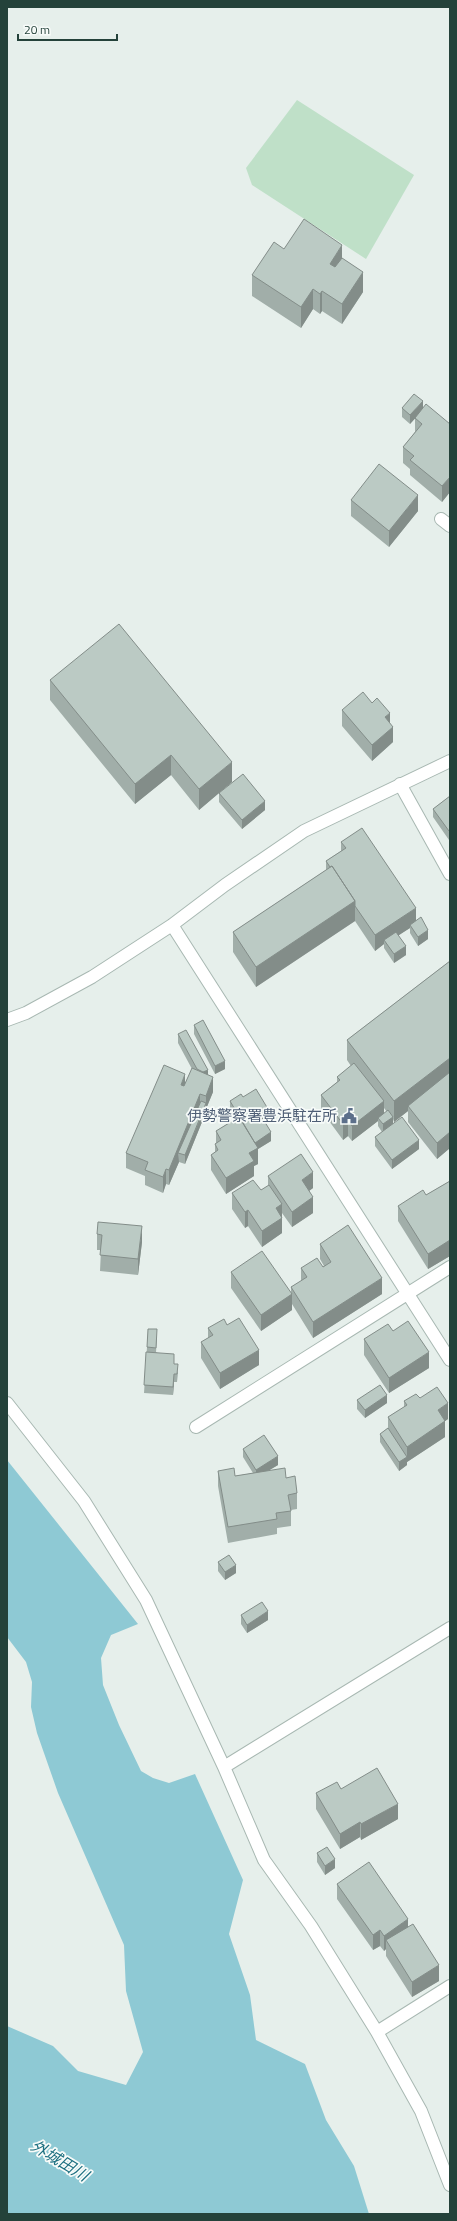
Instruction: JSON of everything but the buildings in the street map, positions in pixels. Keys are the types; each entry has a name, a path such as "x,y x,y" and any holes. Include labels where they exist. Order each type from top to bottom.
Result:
{"street":[{"path":"7,1020 26,1012 92,977 172,925 225,885 304,831 400,784 450,762"},
{"path":"400,784 450,874"},
{"path":"172,925 450,1360"},
{"path":"196,1427 450,1267"},
{"path":"7,1403 84,1501 146,1600 224,1767 264,1860 311,1926 377,2032 420,2112 450,2184"},
{"path":"224,1767 450,1628"},
{"path":"377,2032 450,1986"}],"green space":[{"path":"297,100 414,175 366,259 252,185 246,168"}],"water":[{"name":"外城田川","path":"7,1460 138,1624 111,1635 101,1658 103,1685 119,1725 141,1771 153,1778 169,1783 195,1774 243,1880 229,1934 250,1995 256,2040 305,2064 326,2120 354,2166 369,2214 7,2214 7,2026 53,2046 78,2071 126,2085 143,2052 126,1991 124,1945 58,1793 37,1733 31,1707 32,1682 26,1662 7,1637"}],"place":[{"name":"伊勢警察署豊浜駐在所","path":"349,1116"}]}
